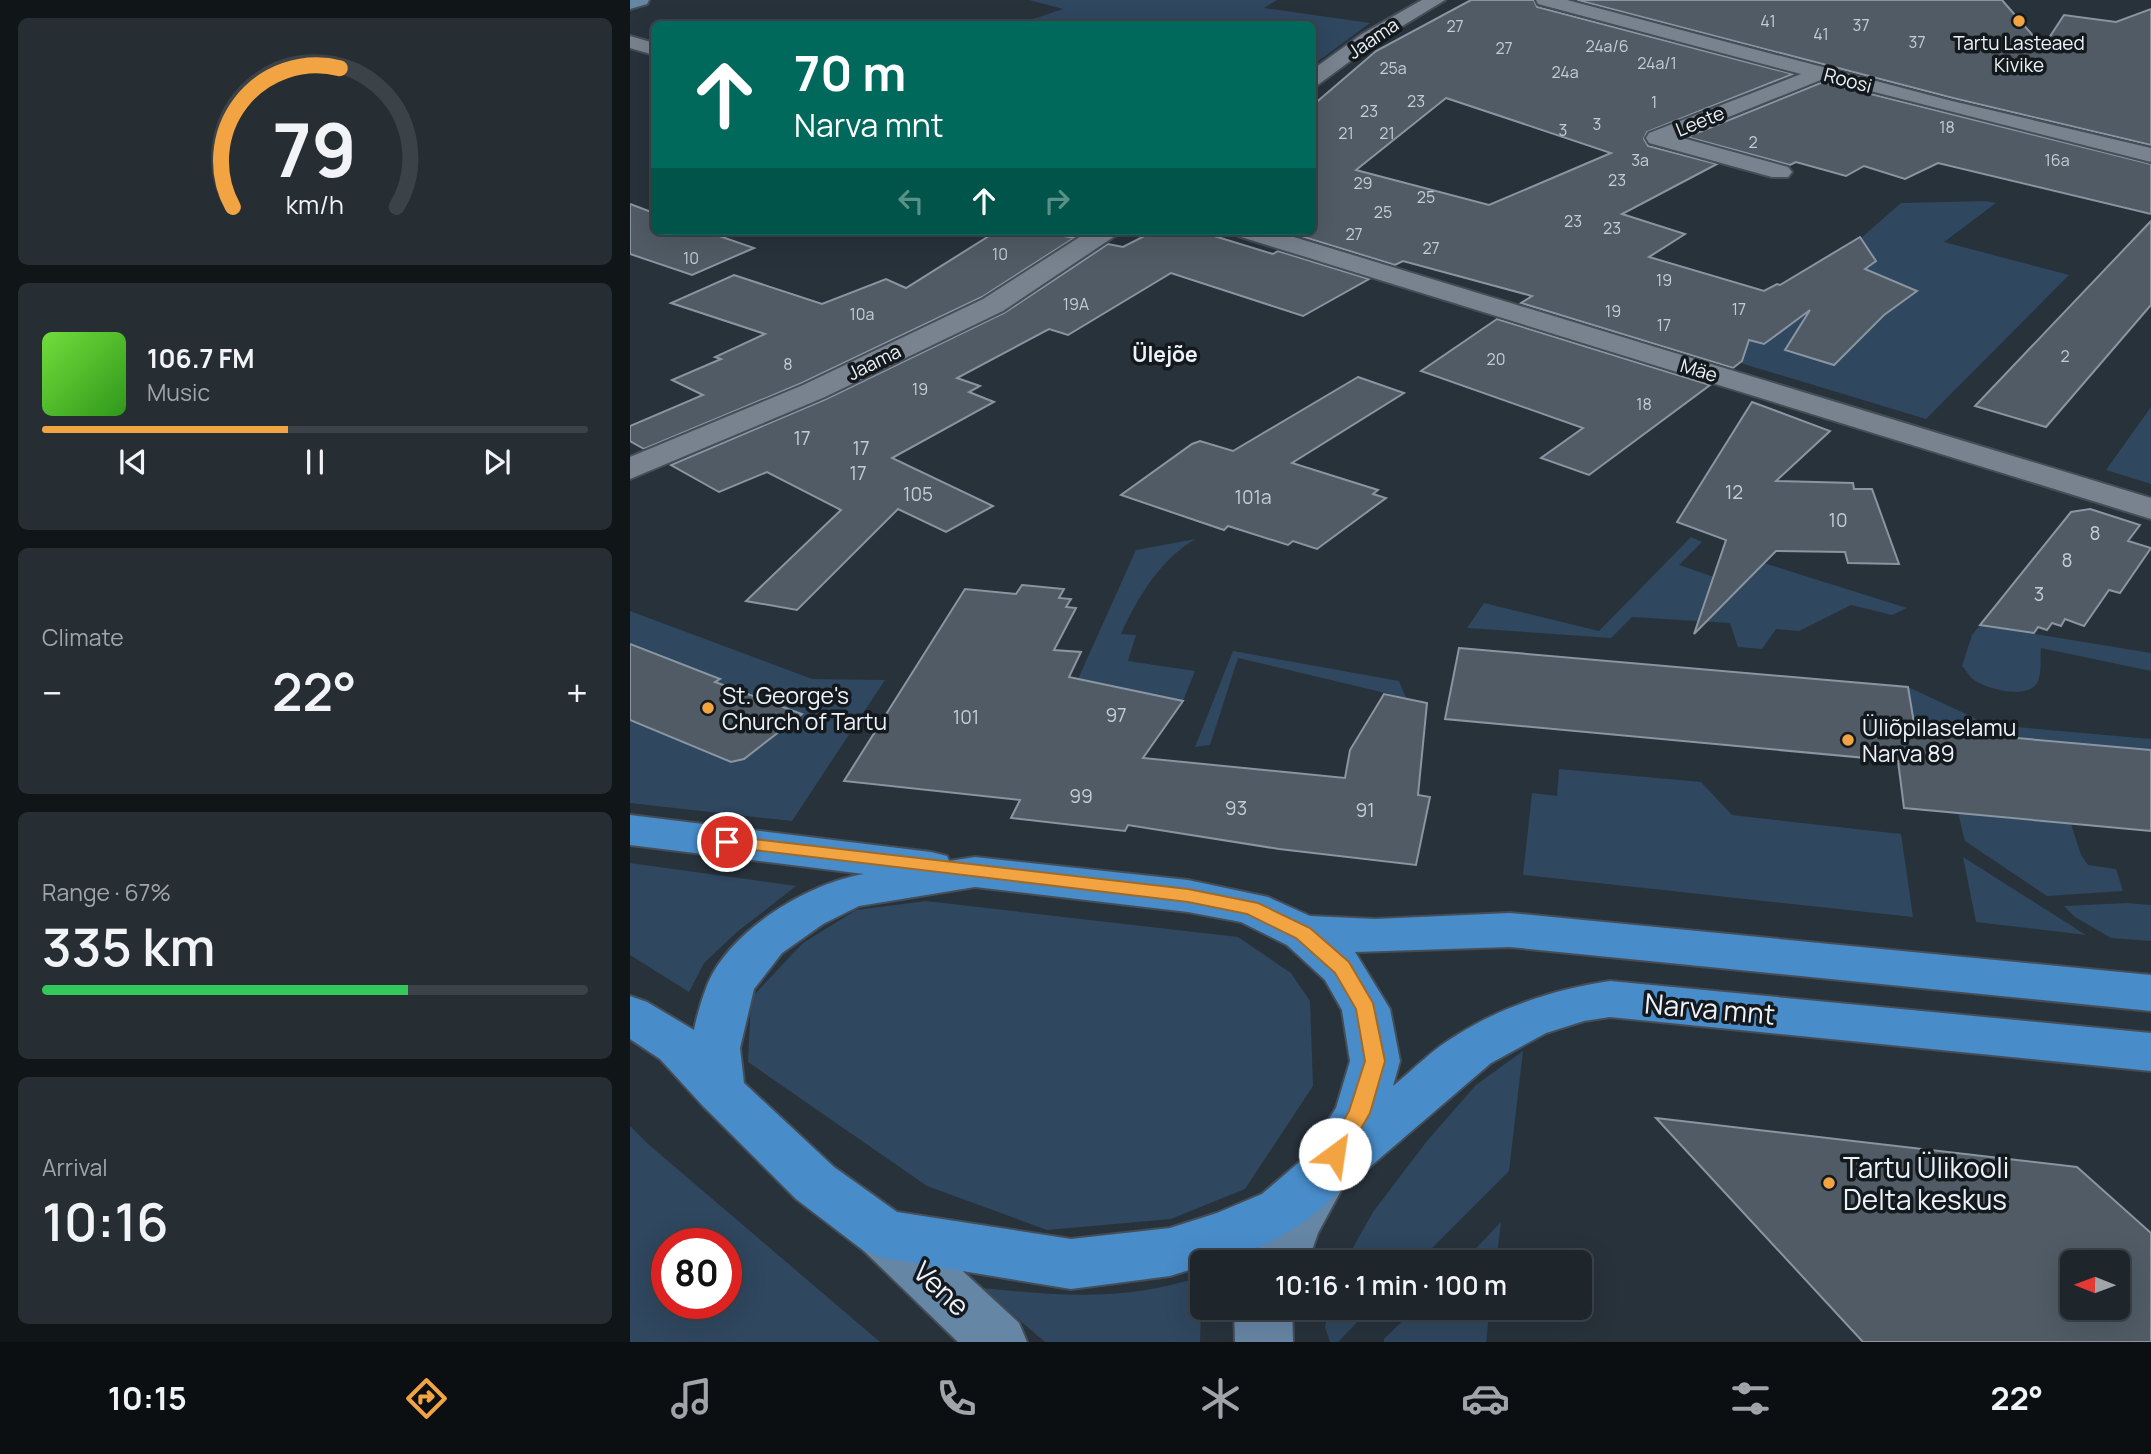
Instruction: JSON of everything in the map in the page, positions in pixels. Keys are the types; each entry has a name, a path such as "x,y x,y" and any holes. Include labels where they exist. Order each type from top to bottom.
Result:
{"highway":[{"path":"630,830 1188,896 1252,908 1303,933 1342,968 1366,1009 1375,1061 1360,1113 1323,1174"},
{"path":"720,1091 715,1048 721,1018 732,983 766,940 807,912 850,892 975,872"},
{"path":"1303,933 1375,936 1510,930 2151,993"},
{"name":"Narva mnt","path":"884,1234 1071,1264 1170,1252 1229,1233 1281,1210 1473,1049 1530,1019 1584,1003 1610,999 2151,1052"},
{"path":"630,1015 678,1045 720,1091 815,1183 884,1234"}],"main road":[{"path":"630,3 639,0"},
{"path":"1284,1250 1293,1227 1323,1174"},
{"name":"Vene","path":"884,1234 998,1342"},
{"path":"1263,1320 1264,1342"}],"street":[{"name":"Jaama","path":"1316,77 1370,38 1436,0"},
{"name":"Roosi","path":"1545,0 1821,73 2151,155"},
{"path":"630,42 651,48"},
{"name":"Leete","path":"1780,172 1657,138 1821,73"},
{"name":"Jaama","path":"630,469 814,391 993,305 1100,235"},
{"name":"Mäe","path":"1260,235 2151,509"}],"shaded area":[{"path":"1029,0 1277,0 1264,8 1370,23 1316,63 1316,21 1027,21 1063,9"},
{"path":"1901,203 1996,203 1944,242 2069,275 1926,419 1724,358"},
{"path":"2151,407 2151,484 2106,470"},
{"path":"1691,537 1702,542 1679,565 1741,586 1764,563 1907,608 1892,615 1851,605 1799,631 1776,629 1762,649 1738,647 1730,623 1632,617 1611,638 1467,628 1484,603 1599,631"},
{"path":"1196,539 1172,557 1151,580 1121,634 1136,635 1128,661 1195,671 1183,701 1078,679 1136,550"},
{"path":"630,611 812,679 885,680 792,821 630,803"},
{"path":"1980,625 2151,653 2151,671 2041,648 2039,677 2033,687 2017,692 1997,689 1979,683 1962,666 1972,635"},
{"path":"1233,651 1399,681 1406,698 1238,658 1210,745 1195,747"},
{"path":"1908,687 1979,720 2005,726 2151,739 2151,750 1915,729"},
{"path":"1559,769 1701,782 1732,815 1901,834 1913,917 1523,875 1532,793 1557,796"},
{"path":"1958,813 2071,824 2081,855 2088,865 2116,869 2123,891 2047,896 1965,841"},
{"path":"1963,857 2086,935 1976,922"},
{"path":"630,863 796,886 737,932 704,963 689,992 630,955"},
{"path":"926,901 1238,937 1291,973 1310,1001 1313,1086 1245,1189 1171,1219 1047,1230 927,1186 748,1062 751,998 803,943 856,910"},
{"path":"2127,903 2151,905 2151,941 2111,938 2075,917 2064,906"},
{"path":"1523,1051 1509,1171 1430,1250 1352,1250 1373,1212 1427,1141 1476,1085"},
{"path":"630,1126 648,1144 880,1342 630,1342"},
{"path":"1501,1222 1498,1250 1474,1250"},
{"path":"1190,1281 1190,1320 1201,1320 1200,1342 1045,1342 982,1288 1084,1295 1135,1292"},
{"path":"1326,1320 1359,1320 1338,1342 1330,1342 1325,1327"},
{"path":"1404,1320 1489,1320 1486,1342 1384,1342"}],"building":[{"path":"1471,0 1534,0 1537,7 1793,74 1647,132 1644,139 1648,146 1717,164 1622,214 1685,234 1649,257 1764,291 1780,285 1860,237 1876,261 1865,269 1917,291 1884,315 1834,365 1785,350 1810,310 1764,344 1749,340 1742,361 1733,368 1521,303 1532,296 1403,261 1395,265 1304,237 1316,235 1316,103 1376,51","holes":["1446,98 1611,153 1489,205 1356,170"]},
{"path":"1577,0 2002,0 2043,47 2064,15 2116,22 2151,9 2151,145 1953,98"},
{"path":"1823,82 2151,164 2151,214 1938,163 1905,179 1864,166 1846,176 1796,162 1790,165 1687,137"},
{"path":"630,204 651,212 651,235 717,235 754,248 692,275 630,254"},
{"path":"2151,221 2151,305 2046,427 1975,406"},
{"path":"991,235 1059,235 1074,238 982,297 802,383 644,449 630,441 630,426 703,395 672,380 721,359 715,357 765,334 671,303 734,275 822,304 886,279 906,288"},
{"path":"1146,235 1211,235 1273,254 1278,251 1369,279 1303,316 1171,273 1068,335 1049,329 957,378 980,386 969,392 994,402 892,458 993,506 946,532 898,509 797,610 746,601 841,510 767,472 719,492 671,465 826,399 1004,313 1108,244 1123,247"},
{"path":"1497,319 1710,385 1589,475 1541,458 1583,428 1421,371"},
{"path":"1358,377 1404,393 1292,463 1378,490 1373,494 1386,498 1317,549 1293,541 1288,545 1228,526 1224,530 1121,495 1192,444 1200,441 1233,451"},
{"path":"1752,402 1830,431 1776,481 1853,483 1854,489 1872,489 1899,564 1848,563 1845,552 1776,551 1694,634 1726,540 1677,522"},
{"path":"2090,509 2140,525 2128,541 2151,548 2120,593 2109,590 2084,626 2065,619 2061,626 2052,623 2047,630 2038,627 2034,633 1980,625 2071,512"},
{"path":"1022,585 1064,589 1059,598 1071,599 1066,607 1076,608 1054,650 1081,652 1069,677 1183,701 1143,758 1345,778 1350,750 1384,694 1427,703 1418,795 1430,797 1416,865 1279,849 1128,825 1125,831 1011,818 1020,800 844,781 965,589 1016,594"},
{"name":"St. George's Church of Tartu","path":"630,644 720,679 715,682 802,714 744,759 731,762 630,720"},
{"name":"Üliõpilaselamu Narva 89","path":"1459,648 1908,687 1915,729 2151,750 2151,831 1904,808 1898,761 1445,719"},
{"path":"1656,1118 2077,1167 2151,1233 2151,1342 1863,1342"}],"place":[{"name":"Tartu Lasteaed Kivike","path":"2019,21"},
{"name":"St. George's Church of Tartu","path":"708,708"},
{"name":"Üliõpilaselamu Narva 89","path":"1848,740"},
{"name":"Tartu Ülikooli Delta keskus","path":"1829,1183"}],"district":[{"name":"Ülejõe","path":"1165,354"}],"route":[{"path":"727,842 1188,896 1252,908 1303,933 1342,968 1366,1009 1375,1061 1360,1113 1335,1154"}]}
